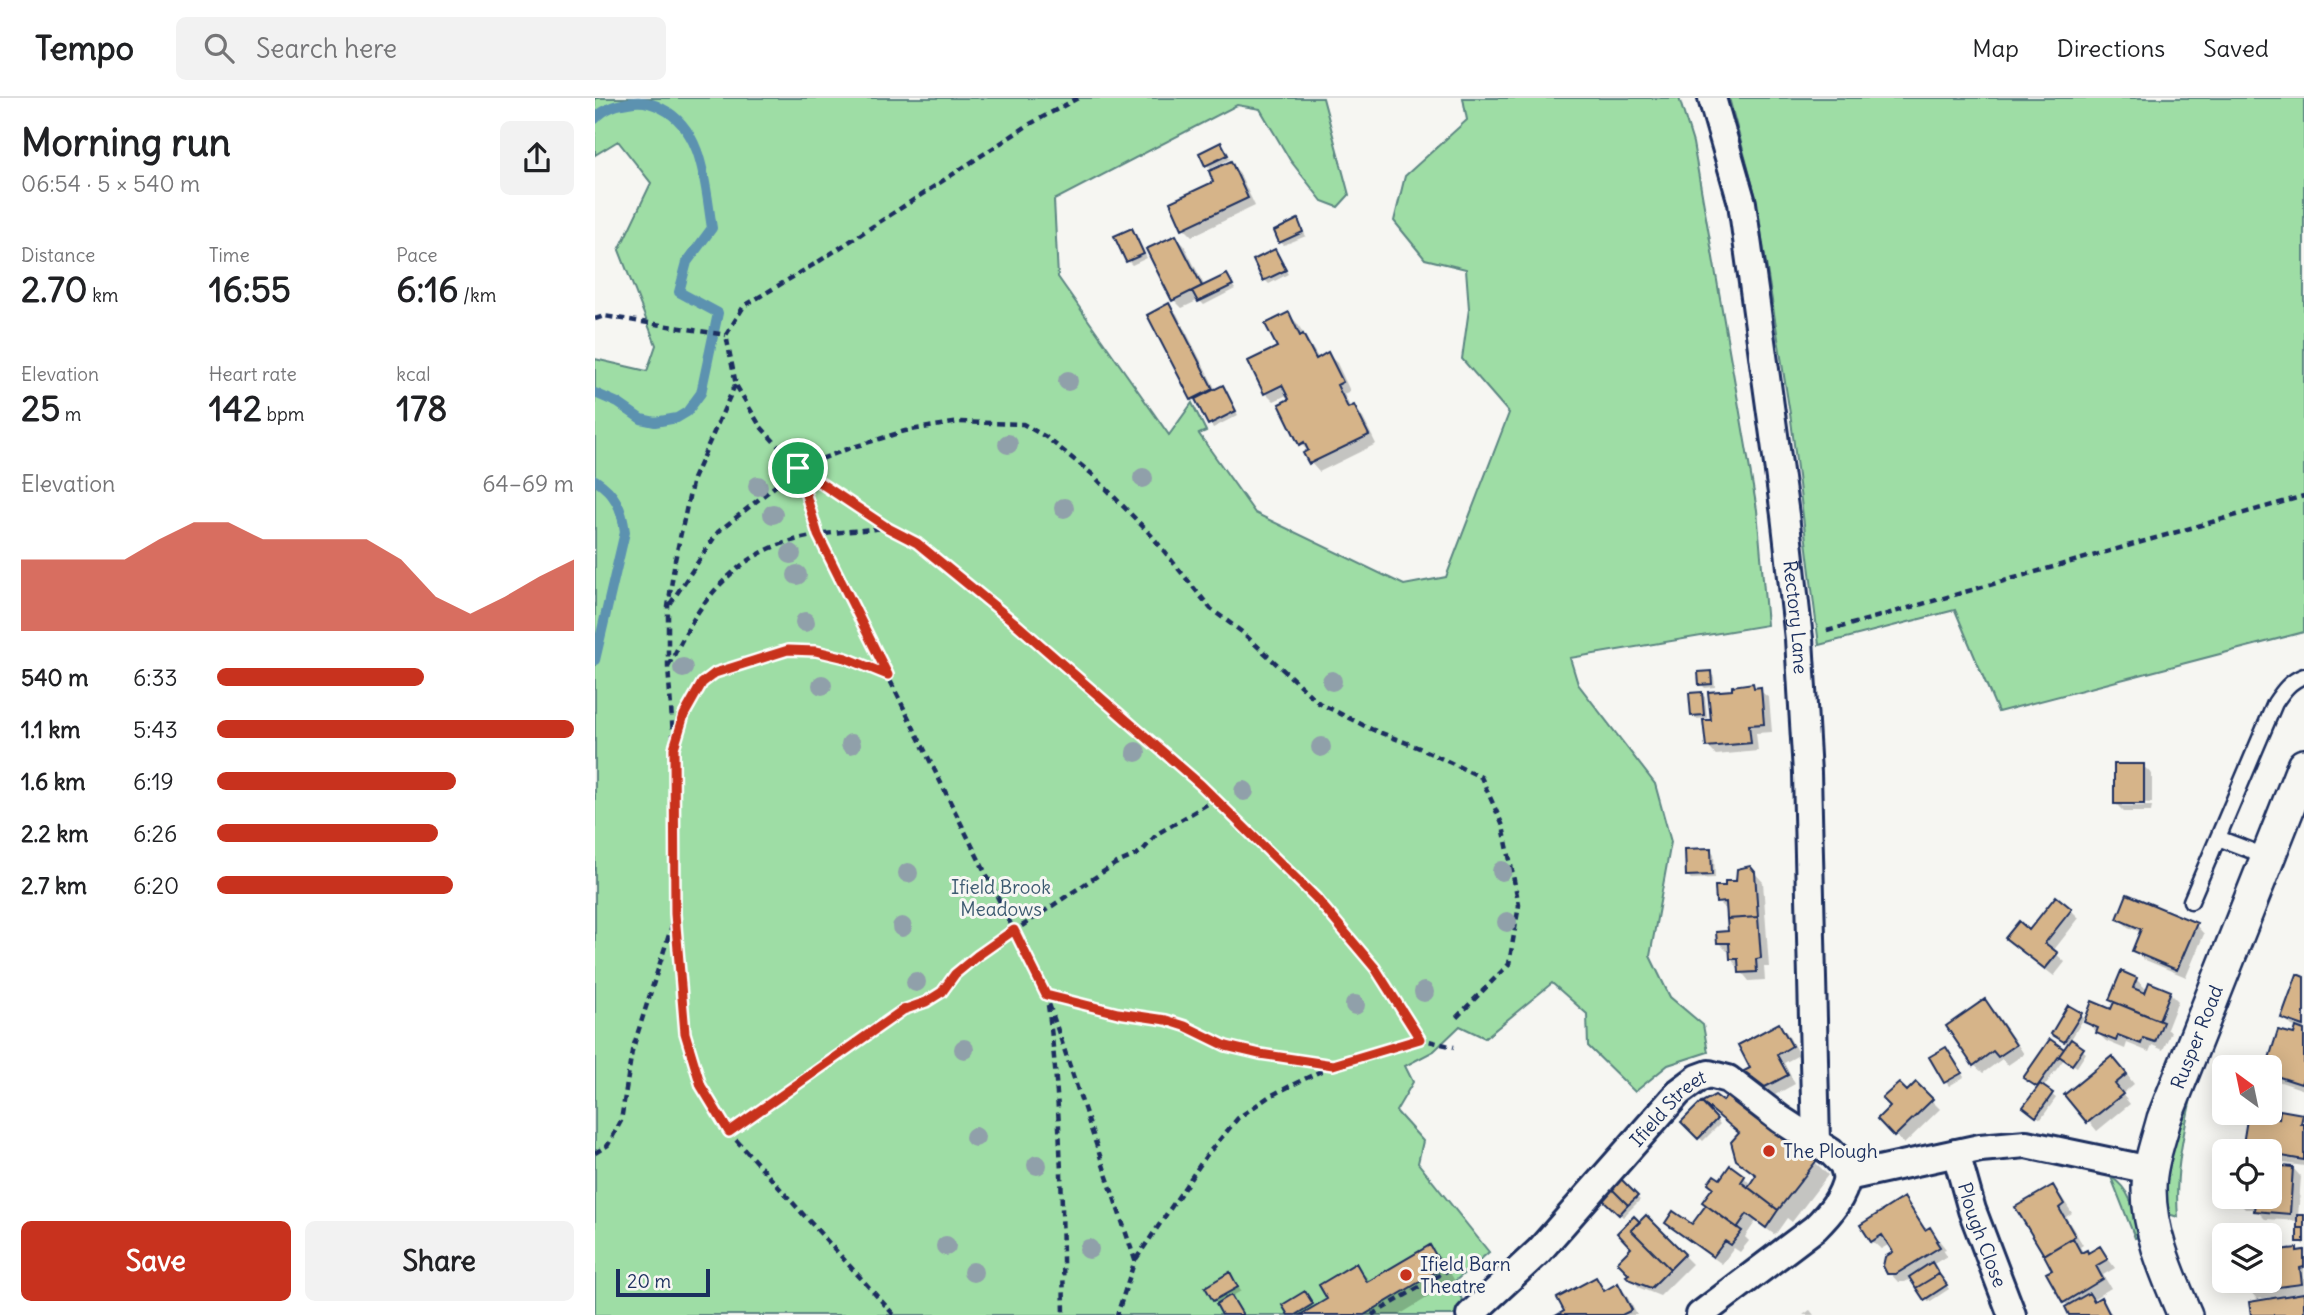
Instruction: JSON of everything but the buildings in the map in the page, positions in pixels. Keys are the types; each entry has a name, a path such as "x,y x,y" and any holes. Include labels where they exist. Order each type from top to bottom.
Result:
{"street":[{"name":"Rectory Lane","path":"1712,98 1742,204 1799,639 1808,812 1816,1142"},
{"name":"Rusper Road","path":"2185,1315 2156,1237 2150,1209 2150,1170 2164,1119 2304,766"},
{"name":"Ifield Street","path":"1470,1315 1539,1251 1679,1092 1698,1078 1709,1074 1728,1079 1831,1152 1843,1164 1847,1177"},
{"path":"1700,1315 1831,1213 1846,1186 1847,1177 2004,1144 2026,1144 2150,1170"},
{"name":"Plough Close","path":"1956,1153 1972,1210 2012,1315"}],"lane":[{"path":"2191,901 2275,703 2283,690 2295,679 2304,676"},
{"path":"2218,838 2268,857"}],"path":[{"path":"1078,98 1030,124 818,262 744,306 726,335 736,385 760,426 798,468 888,528 917,543 1014,622 1216,799 1316,898 1375,968 1420,1039"},
{"path":"595,319 604,316 726,335"},
{"path":"736,385 692,479 668,607 668,667 674,748 675,914 685,1033 701,1086 729,1132 894,1315"},
{"path":"668,607 718,533 798,468 851,447 905,431 959,422 1023,424 1046,437 1092,474 1151,535 1211,609 1242,632 1319,703 1481,777 1503,826 1519,905 1509,964 1456,1017"},
{"path":"798,468 818,535 1046,995 1135,1260"},
{"path":"1799,639 2304,496"},
{"path":"668,667 704,603 729,575 768,547 800,537 888,528"},
{"path":"674,748 684,715 702,683 715,673 788,650 816,651 846,658 888,675"},
{"path":"729,1132 903,1010 926,1002 942,992 955,974 1014,930 1115,864 1136,855 1157,834 1216,799"},
{"path":"595,1153 608,1145 621,1121 632,1051 675,914"},
{"path":"1046,995 1118,1013 1166,1020 1226,1046 1333,1065"},
{"path":"1046,995 1055,1062 1061,1154 1064,1315"},
{"path":"1117,1315 1135,1260 1206,1156 1238,1118 1269,1096 1333,1065 1420,1039 1454,1047"},
{"path":"1372,1315 1448,1270"}],"green space":[{"name":"Ifield Brook Meadows","path":"595,98 1323,98 1349,195 1338,207 1322,201 1290,160 1260,109 1237,105 1054,200 1058,277 1169,435 1192,403 1206,431 1199,434 1255,513 1404,585 1446,577 1509,413 1462,359 1469,309 1466,269 1425,259 1394,221 1405,176 1467,120 1463,98 1679,98 1693,143 1757,510 1767,625 1570,658 1578,684 1655,784 1671,842 1650,956 1670,997 1703,1025 1708,1052 1668,1065 1635,1092 1588,1046 1587,1014 1552,983 1485,1038 1460,1026 1434,1051 1405,1066 1413,1082 1396,1111 1423,1141 1418,1163 1489,1252 1454,1282 1463,1302 1457,1315 595,1315 595,359 647,371 656,345 619,250 651,183 618,141 595,155"},
{"path":"1729,98 2304,98 2304,632 1998,712 1955,610 1819,645 1791,420 1755,194"},
{"path":"2193,1089 2179,1169 2178,1217 2165,1213 2167,1173 2174,1133"},
{"path":"2111,1177 2128,1196 2139,1237 2135,1238"}],"waterway":[{"path":"595,119 613,107 645,102 675,117 686,130 700,160 712,228 687,262 679,292 718,313 701,393 687,412 677,418 655,422 641,419 618,403 595,393"},
{"path":"595,480 608,490 616,502 625,532 595,660"}],"place":[{"name":"The Plough","path":"1769,1151"},
{"name":"Ifield Barn Theatre","path":"1406,1275"}],"route":[{"path":"798,468 888,528 917,543 1014,622 1201,785 1316,898 1375,968 1420,1039 1333,1065 1226,1046 1166,1020 1118,1013 1046,995 1014,930 955,974 942,992 926,1002 903,1010 729,1132 701,1086 685,1033 675,914 674,748 684,715 702,683 715,673 788,650 816,651 846,658 888,675 818,535 798,468"}]}
